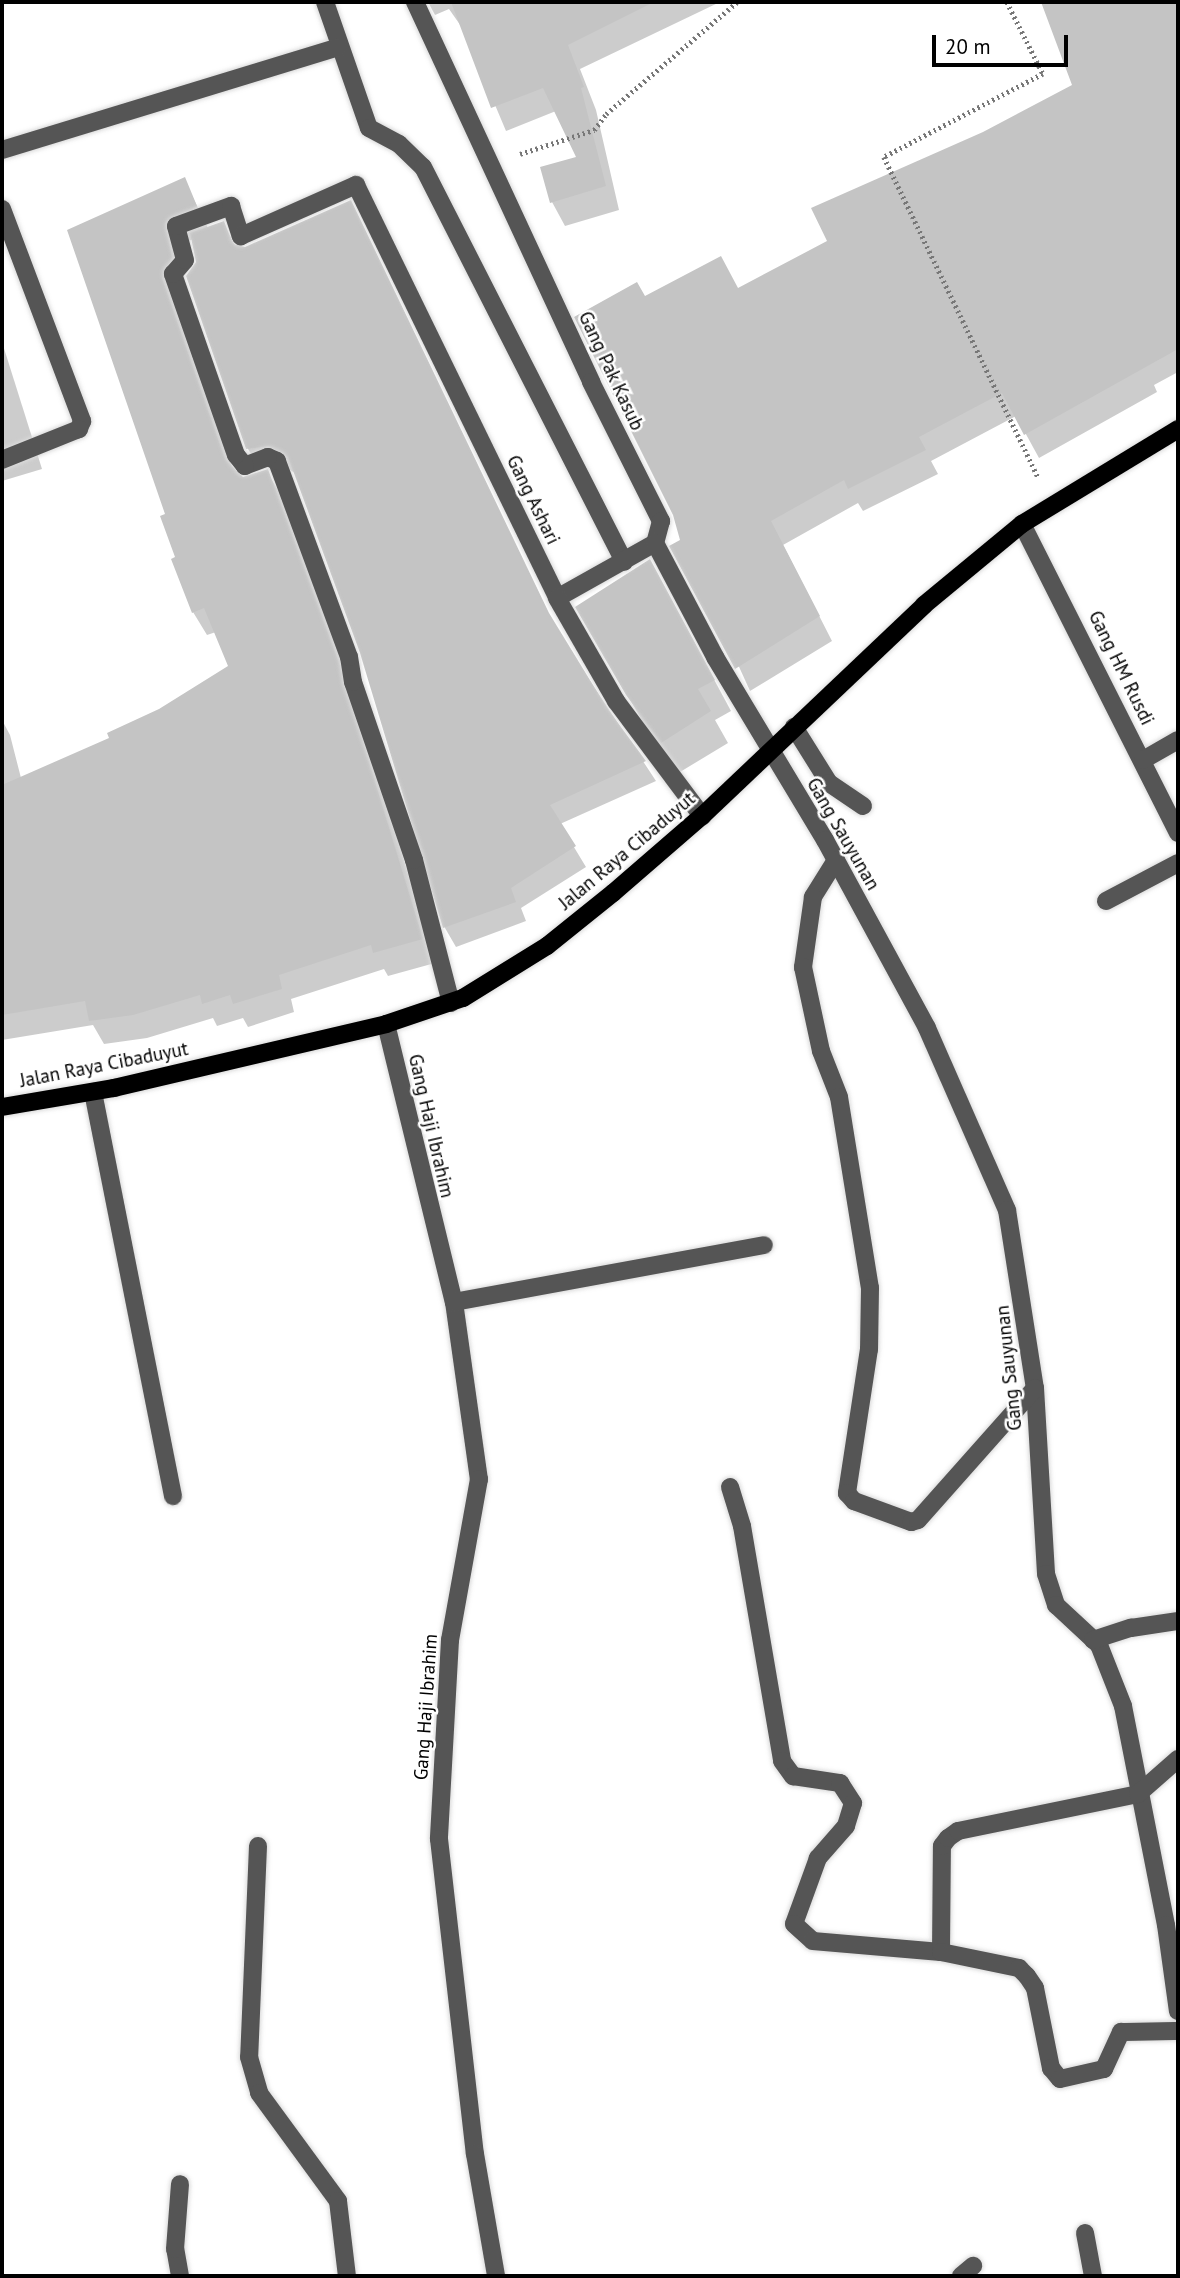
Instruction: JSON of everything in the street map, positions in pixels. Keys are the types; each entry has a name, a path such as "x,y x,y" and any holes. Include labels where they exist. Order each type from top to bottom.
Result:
{"main road":[{"name":"Jalan Raya Cibaduyut","path":"2,1107 93,1092 386,1024 451,1003 547,946 702,816 924,605 1022,524 1178,429"}],"street":[{"path":"325,2 338,47 369,128 399,144 423,167 624,562"},
{"name":"Gang Pak Kasub","path":"415,2 493,162 591,382 662,521 655,542"},
{"path":"2,150 338,47"},
{"name":"Gang Ashari","path":"451,1003 414,860 353,682 349,657 277,461 268,457 245,466 236,455 173,274 186,260 176,226 231,206 241,236 356,185 557,598 616,701 702,816"},
{"path":"2,209 82,421 79,429 2,460"},
{"name":"Gang HM Rusdi","path":"1022,524 1178,833"},
{"path":"557,598 655,542 770,751"},
{"path":"794,727 829,783 863,806"},
{"path":"1143,760 1178,740"},
{"name":"Gang Sauyunan","path":"770,751 836,860 927,1028 1007,1210 1035,1388 1046,1574 1056,1605 1093,1640 1123,1706 1138,1794 1166,1925 1178,2011"},
{"path":"836,860 813,897 803,967 821,1051 839,1097 870,1288 869,1349 847,1493 854,1501 911,1522 918,1520 1035,1388"},
{"path":"1106,901 1178,863"},
{"name":"Gang Haji Ibrahim","path":"386,1024 454,1302 479,1479 450,1640 439,1839 475,2154 496,2276"},
{"path":"93,1092 173,1496"},
{"path":"454,1302 765,1245"},
{"path":"730,1488 743,1525 782,1761 793,1776 840,1783 853,1803 846,1826 818,1858 794,1924 813,1941 941,1952 1019,1968 1035,1988 1051,2068 1060,2079 1104,2068 1121,2032 1178,2031"},
{"path":"1093,1640 1132,1628 1178,1621"},
{"path":"941,1952 942,1846 948,1838 958,1831 1138,1794 1178,1759"},
{"path":"258,1846 249,2057 259,2093 338,2201 347,2276"},
{"path":"180,2184 175,2249 180,2276"},
{"path":"1085,2233 1093,2276"}],"path":[{"path":"493,162 594,130 606,114 737,2"},
{"path":"1007,2 1043,74 884,157 1051,504"}],"building":[{"path":"451,2 654,2 568,45 584,87 581,88 606,186 550,203 540,167 576,157 543,88 491,108"},
{"path":"1041,2 1178,2 1178,349 1024,435 1002,393 919,437 926,450 848,489 844,480 771,521 820,616 735,669 669,546 680,540 673,515 574,317 637,282 645,296 721,256 738,288 827,241 811,208 983,132 1072,85"},
{"path":"185,177 197,206 165,223 172,257 162,278 225,459 243,477 268,469 338,660 423,939 373,953 371,945 279,975 282,989 233,1004 230,995 202,1004 200,995 133,1015 89,1021 85,1001 2,1015 2,785 109,738 107,733 159,709 228,666 204,608 192,613 171,559 175,557 160,516 165,514 67,230"},
{"path":"351,200 549,613 607,708 646,761 550,805 576,846 511,888 516,902 443,928 360,653 288,457 269,446 246,449 186,276 196,262 190,233 224,221 233,244 245,247"},
{"path":"650,559 715,680 698,689 711,711 661,743 626,695 575,607"}]}
